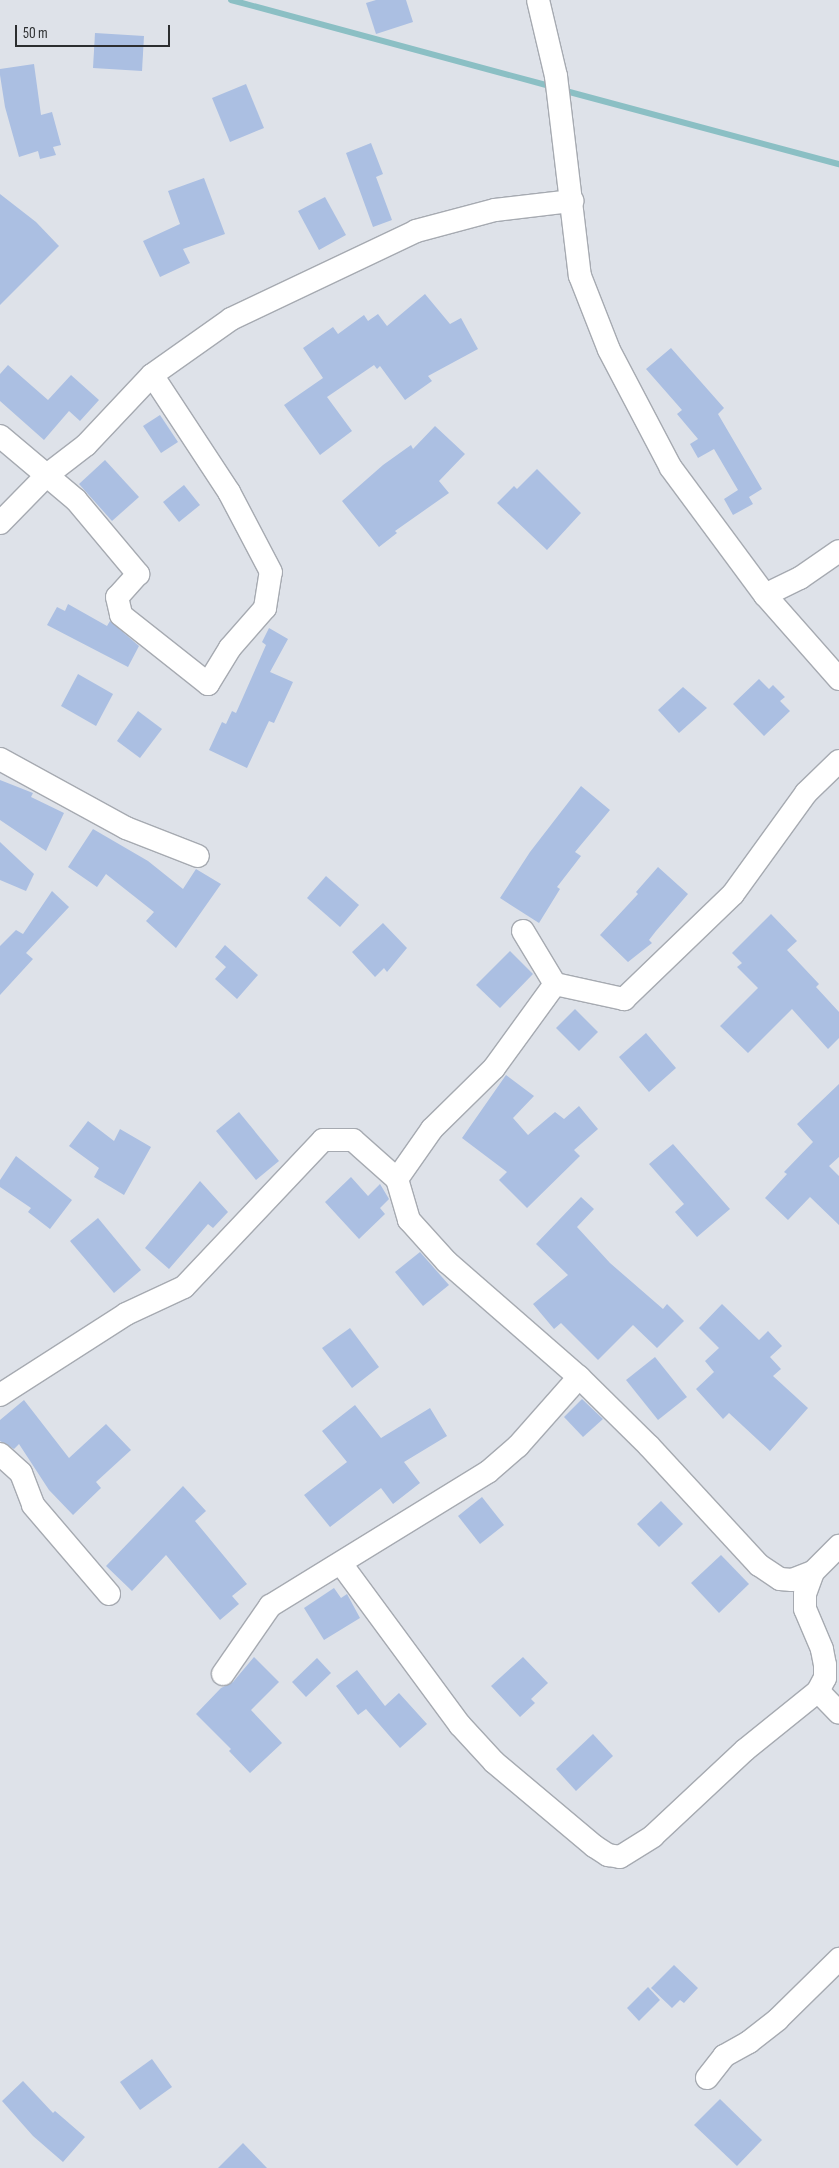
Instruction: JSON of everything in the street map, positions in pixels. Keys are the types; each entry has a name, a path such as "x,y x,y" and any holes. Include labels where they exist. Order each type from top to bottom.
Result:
{"street":[{"path":"538,0 556,76 580,276 609,350 671,468 765,595 839,679"},
{"path":"0,523 47,475 86,445 152,375 231,319 416,231 495,210 572,201"},
{"path":"0,436 76,500 138,574 117,596 120,615 208,684 230,648 265,608 271,572 228,492 152,375"},
{"path":"765,595 800,578 839,551"},
{"path":"0,759 126,828 198,856"},
{"path":"523,930 555,984 624,999 733,894 806,793 839,761"},
{"path":"397,1179 432,1129 494,1068 555,984"},
{"path":"0,1395 126,1314 184,1287 323,1140 353,1140 397,1179 409,1220 447,1262 578,1376 649,1446 758,1565 780,1579 792,1580 813,1572 839,1546"},
{"path":"223,1674 270,1606 342,1565 488,1472 518,1446 578,1376"},
{"path":"0,1454 21,1473 33,1505 109,1594"},
{"path":"342,1565 460,1725 488,1756 608,1855 620,1857 632,1852 745,1750 818,1691 825,1678 822,1649 805,1609 805,1594 813,1572"},
{"path":"818,1691 839,1713"},
{"path":"707,2078 724,2056 749,2042 778,2019 839,1959"}],"building":[{"path":"376,0 406,0 413,22 376,34 366,3"},
{"path":"95,33 144,36 142,71 93,68"},
{"path":"34,64 41,115 52,112 61,145 53,147 56,155 40,159 38,151 19,157 5,107 0,75 0,69"},
{"path":"246,84 264,128 230,142 212,98"},
{"path":"371,143 383,174 376,177 392,220 373,227 346,153"},
{"path":"204,178 225,234 183,249 190,263 160,277 143,241 180,224 168,191"},
{"path":"0,194 36,222 59,246 0,305"},
{"path":"325,197 346,235 319,250 298,211"},
{"path":"425,294 450,324 461,318 478,349 428,376 432,381 405,400 380,366 377,369 374,365 327,397 352,431 320,455 284,405 323,378 303,348 333,327 338,334 364,315 368,321 378,314 387,326"},
{"path":"671,348 724,408 718,414 762,489 749,497 753,504 733,515 724,499 738,490 714,449 698,458 690,444 698,439 677,414 682,410 646,369"},
{"path":"8,365 48,400 71,375 99,400 80,421 69,411 44,440 0,401 0,374"},
{"path":"160,415 178,442 161,453 143,426"},
{"path":"435,426 465,454 439,481 449,493 395,531 397,533 379,547 342,501 383,465 411,445 413,449"},
{"path":"105,460 139,497 112,521 79,484"},
{"path":"537,469 581,513 547,550 497,503 514,486 517,489"},
{"path":"184,485 200,505 179,522 163,502"},
{"path":"68,604 107,626 110,621 139,646 128,667 47,625 57,607 65,611"},
{"path":"269,628 288,639 270,672 293,682 274,723 269,721 247,768 209,750 222,722 226,724 232,711 236,713 266,645 262,642"},
{"path":"78,674 113,694 96,726 61,706"},
{"path":"759,679 769,689 773,685 785,697 780,701 790,711 764,736 733,704"},
{"path":"683,687 707,708 679,733 658,710"},
{"path":"138,711 162,729 140,758 117,741"},
{"path":"0,780 33,793 31,797 64,813 46,851 0,820"},
{"path":"581,786 610,810 575,852 581,856 557,887 560,889 539,923 500,898 530,852"},
{"path":"93,829 148,861 183,889 196,869 221,884 176,948 146,921 154,912 106,874 97,887 68,867"},
{"path":"0,842 34,874 26,891 0,880"},
{"path":"658,867 688,894 649,940 652,943 628,962 600,935 638,894 636,892"},
{"path":"326,876 359,905 340,927 307,898"},
{"path":"52,891 69,907 26,953 33,959 0,995 0,946 16,930 23,934"},
{"path":"771,914 797,941 787,950 819,984 816,987 839,1012 839,1038 828,1049 792,1009 748,1053 720,1026 758,988 737,967 742,963 732,953"},
{"path":"383,923 407,948 387,972 384,968 375,977 352,952"},
{"path":"225,945 258,975 237,999 215,979 226,967 215,957"},
{"path":"510,951 533,974 500,1008 476,985"},
{"path":"575,1009 598,1032 579,1051 556,1028"},
{"path":"646,1033 676,1068 649,1092 619,1057"},
{"path":"506,1075 534,1096 513,1118 528,1135 555,1112 564,1119 579,1106 598,1129 574,1150 580,1156 527,1208 499,1180 507,1172 462,1138"},
{"path":"839,1084 839,1157 829,1166 839,1176 839,1225 810,1197 788,1220 765,1198 787,1174 784,1172 813,1142 797,1124"},
{"path":"239,1112 279,1161 256,1180 216,1131"},
{"path":"88,1121 114,1141 120,1129 151,1147 124,1195 94,1177 99,1168 69,1146"},
{"path":"673,1144 730,1209 697,1237 675,1212 684,1204 649,1164"},
{"path":"16,1156 72,1200 50,1229 28,1212 31,1208 0,1187 0,1180"},
{"path":"351,1177 368,1196 380,1184 389,1199 380,1208 385,1214 359,1239 325,1202"},
{"path":"200,1181 228,1212 213,1228 208,1224 169,1269 145,1248"},
{"path":"581,1197 594,1209 577,1227 610,1263 663,1309 667,1304 684,1321 657,1348 633,1325 598,1360 561,1323 554,1329 533,1304 568,1275 536,1244"},
{"path":"98,1218 141,1270 114,1293 70,1241"},
{"path":"420,1252 449,1285 423,1306 395,1272"},
{"path":"722,1304 759,1340 768,1331 782,1346 770,1357 781,1369 773,1376 808,1408 770,1451 729,1413 723,1419 696,1389 714,1372 705,1361 719,1348 699,1328"},
{"path":"350,1328 379,1367 352,1388 322,1348"},
{"path":"655,1357 687,1397 658,1420 626,1380"},
{"path":"582,1399 603,1419 583,1437 564,1417"},
{"path":"24,1400 69,1458 106,1424 131,1450 96,1482 101,1488 73,1515 49,1490 19,1444 14,1449 0,1441 0,1420"},
{"path":"355,1405 381,1438 430,1408 447,1436 404,1462 420,1483 393,1504 381,1488 330,1527 304,1495 347,1462 322,1431"},
{"path":"183,1486 206,1511 195,1521 247,1584 232,1596 239,1604 220,1620 166,1555 132,1591 106,1566"},
{"path":"482,1497 504,1525 480,1544 458,1516"},
{"path":"661,1501 683,1524 659,1547 637,1524"},
{"path":"721,1555 749,1584 719,1613 691,1583"},
{"path":"334,1588 341,1598 347,1594 360,1618 324,1640 304,1608"},
{"path":"254,1657 279,1682 251,1710 282,1743 250,1773 229,1751 231,1749 196,1714 221,1688 233,1682"},
{"path":"523,1657 548,1683 531,1699 535,1703 520,1717 491,1686"},
{"path":"317,1658 331,1673 306,1697 292,1682"},
{"path":"357,1670 385,1706 399,1693 427,1724 400,1748 366,1709 358,1715 336,1686"},
{"path":"593,1734 613,1756 576,1791 556,1769"},
{"path":"674,1965 698,1988 684,2003 680,2000 672,2008 651,1988"},
{"path":"648,1987 660,2000 639,2021 627,2008"},
{"path":"152,2059 172,2087 140,2110 120,2082"},
{"path":"23,2081 53,2113 55,2111 85,2137 63,2162 33,2136 2,2101"},
{"path":"720,2099 762,2140 737,2166 694,2125"},
{"path":"243,2143 267,2168 218,2168"}],"waterway":[{"path":"231,0 553,87"},
{"path":"562,90 839,164"}]}
